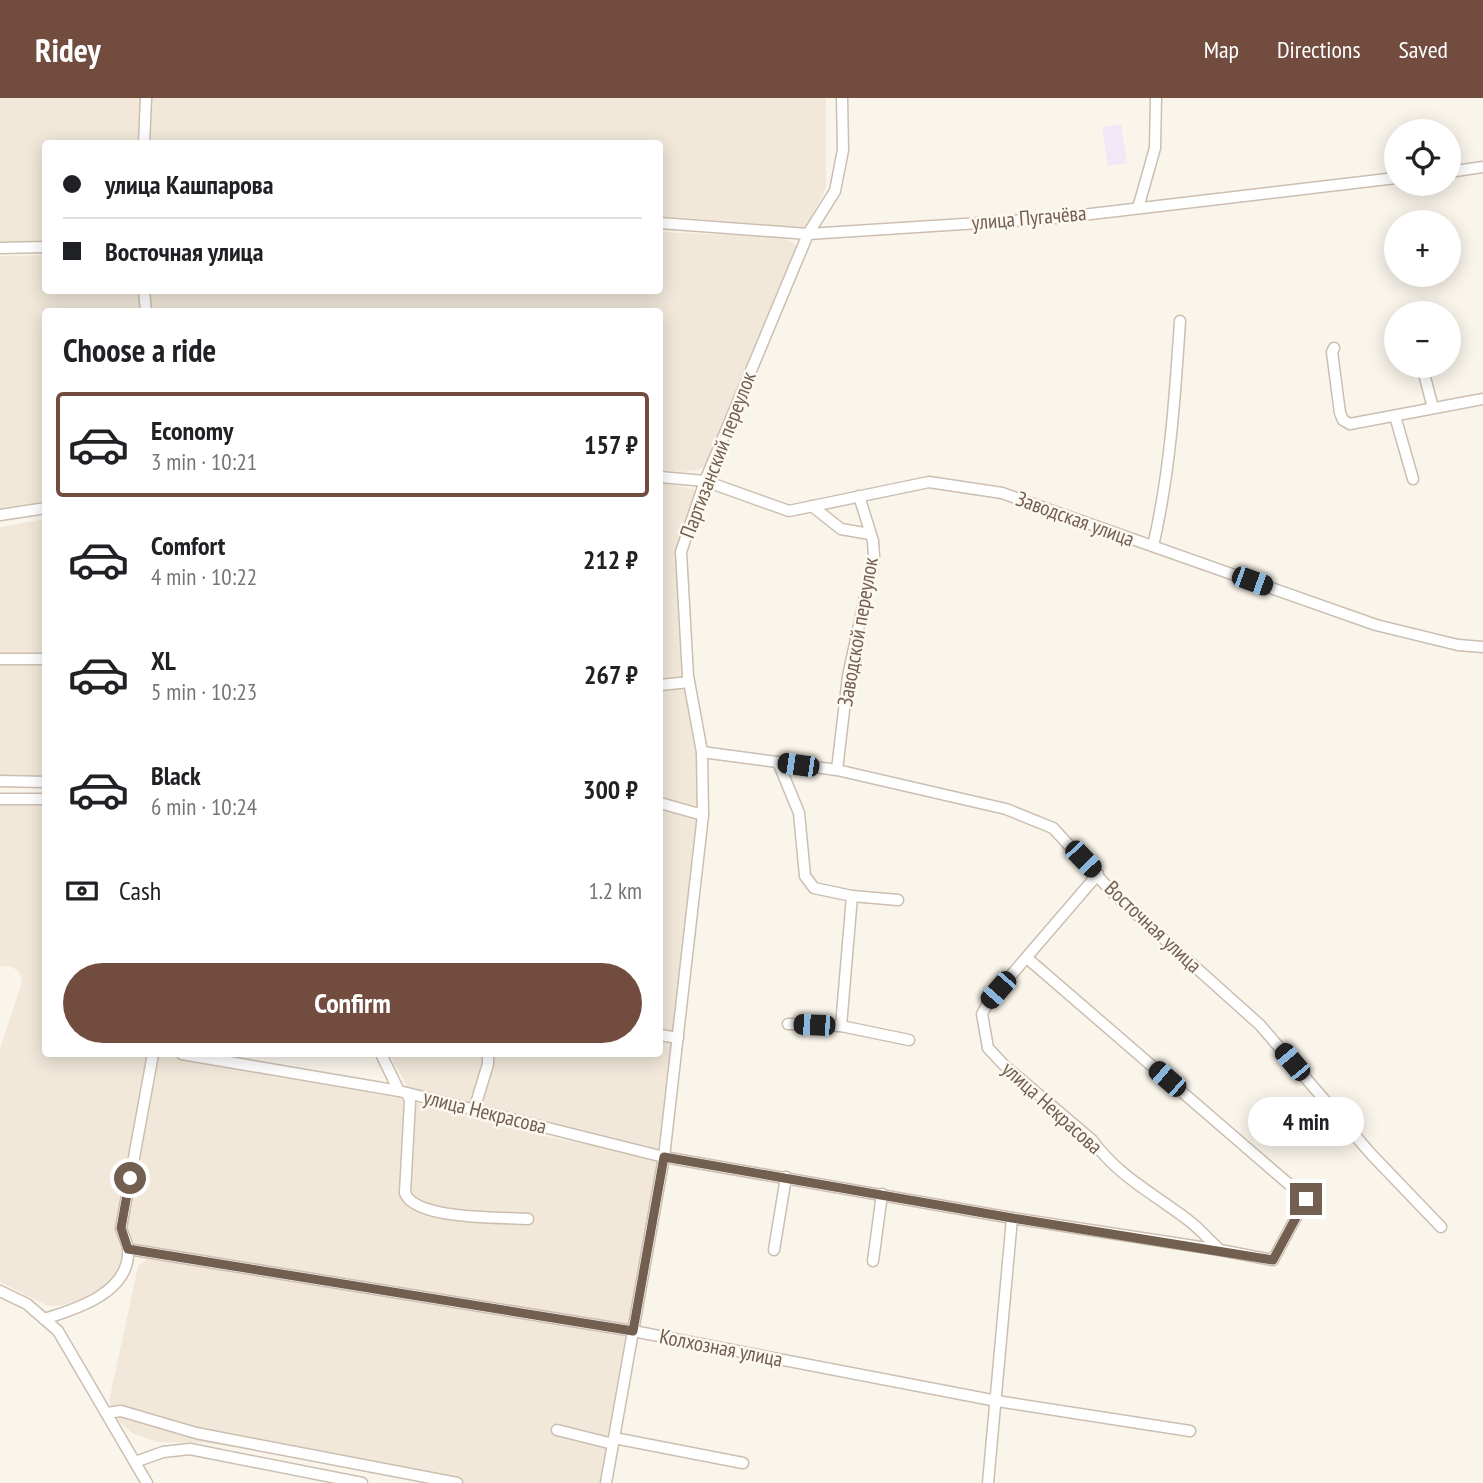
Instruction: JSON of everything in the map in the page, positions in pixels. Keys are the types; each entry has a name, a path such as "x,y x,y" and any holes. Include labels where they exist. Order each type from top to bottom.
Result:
{"street":[{"path":"144,140 146,98"},
{"name":"Партизанский переулок","path":"606,1483 664,1157 703,815 702,751 689,682 681,552 705,481 808,234 835,191 843,150 842,98"},
{"path":"1138,208 1156,148 1156,98"},
{"path":"1461,170 1483,167"},
{"name":"улица Пугачёва","path":"663,223 808,234 1058,218 1191,200 1384,179"},
{"path":"0,248 42,247"},
{"path":"1153,546 1161,512 1171,431 1180,321"},
{"path":"1334,348 1332,352 1338,398 1343,420 1350,424 1483,400"},
{"path":"1425,378 1433,408"},
{"path":"1395,416 1413,479"},
{"name":"Заводская улица","path":"663,477 705,481 789,511 929,482 1002,493 1376,625 1458,645 1483,646"},
{"name":"Заводской переулок","path":"836,770 848,676 874,555 873,541 859,496"},
{"path":"812,506 841,529 870,534"},
{"path":"0,514 42,509"},
{"path":"0,659 42,659"},
{"path":"663,685 689,682"},
{"name":"Восточная улица","path":"702,751 836,770 1006,809 1053,828 1114,894 1260,1025 1371,1154 1441,1227"},
{"path":"778,762 799,813 805,876 814,888 852,896 898,900"},
{"path":"0,781 42,782"},
{"path":"0,799 42,799"},
{"path":"663,804 703,815"},
{"name":"улица Некрасова","path":"1098,874 989,1001 982,1014 988,1048 1004,1065 1092,1140 1102,1154 1144,1191 1189,1220 1220,1250"},
{"path":"841,1026 852,896"},
{"name":"улица Некрасова","path":"199,1057 403,1092 664,1157 1012,1218 1273,1260 1306,1199 1027,958"},
{"path":"788,1024 841,1026 909,1041"},
{"path":"663,1036 678,1038"},
{"path":"44,1319 76,1308 111,1288 125,1269 128,1249 121,1228 152,1057"},
{"path":"383,1057 410,1101 405,1193 413,1205 432,1212 528,1219"},
{"path":"474,1110 488,1057"},
{"path":"774,1250 786,1177"},
{"path":"873,1261 881,1194"},
{"path":"988,1483 1012,1218"},
{"name":"Колхозная улица","path":"128,1249 633,1331 997,1401 1190,1431"},
{"path":"0,1291 27,1304 58,1331 147,1483"},
{"path":"107,1413 121,1412 205,1435 457,1483"},
{"path":"557,1430 743,1463"},
{"path":"135,1462 163,1452 190,1449 362,1483"}],"shaded area":[{"path":"0,98 141,98 139,140 42,140 42,243 0,244"},
{"path":"149,98 826,98 826,188 806,228 663,216 663,140 148,140"},
{"path":"1121,124 1127,163 1108,166 1102,127"},
{"path":"663,232 780,237 793,242 798,249 705,467 682,472 663,470 663,308 150,308 148,294 663,294"},
{"path":"42,255 42,294 139,294 141,308 42,308 42,503 0,510 0,256"},
{"path":"663,483 694,489 697,496 677,567 681,660 698,747 703,800 697,805 687,806 663,800"},
{"path":"42,520 42,778 0,777 0,527"},
{"path":"42,802 42,1057 146,1057 118,1228 122,1259 119,1272 115,1279 101,1289 64,1305 48,1306 0,1282 0,1049 22,982 19,971 0,966 0,803"},
{"path":"663,808 699,818 660,1149 410,1091 391,1057 663,1057"},
{"path":"156,1057 184,1057 402,1099 538,1135 646,1155 661,1162 629,1324 369,1286 140,1245 130,1241 125,1227"},
{"path":"148,1258 494,1313 624,1337 628,1346 602,1483 456,1483 206,1443 157,1442 132,1433 118,1421 109,1401 138,1266"}],"route":[{"path":"130,1178 121,1228 128,1249 633,1331 664,1157 1012,1218 1273,1260 1306,1199"}]}
